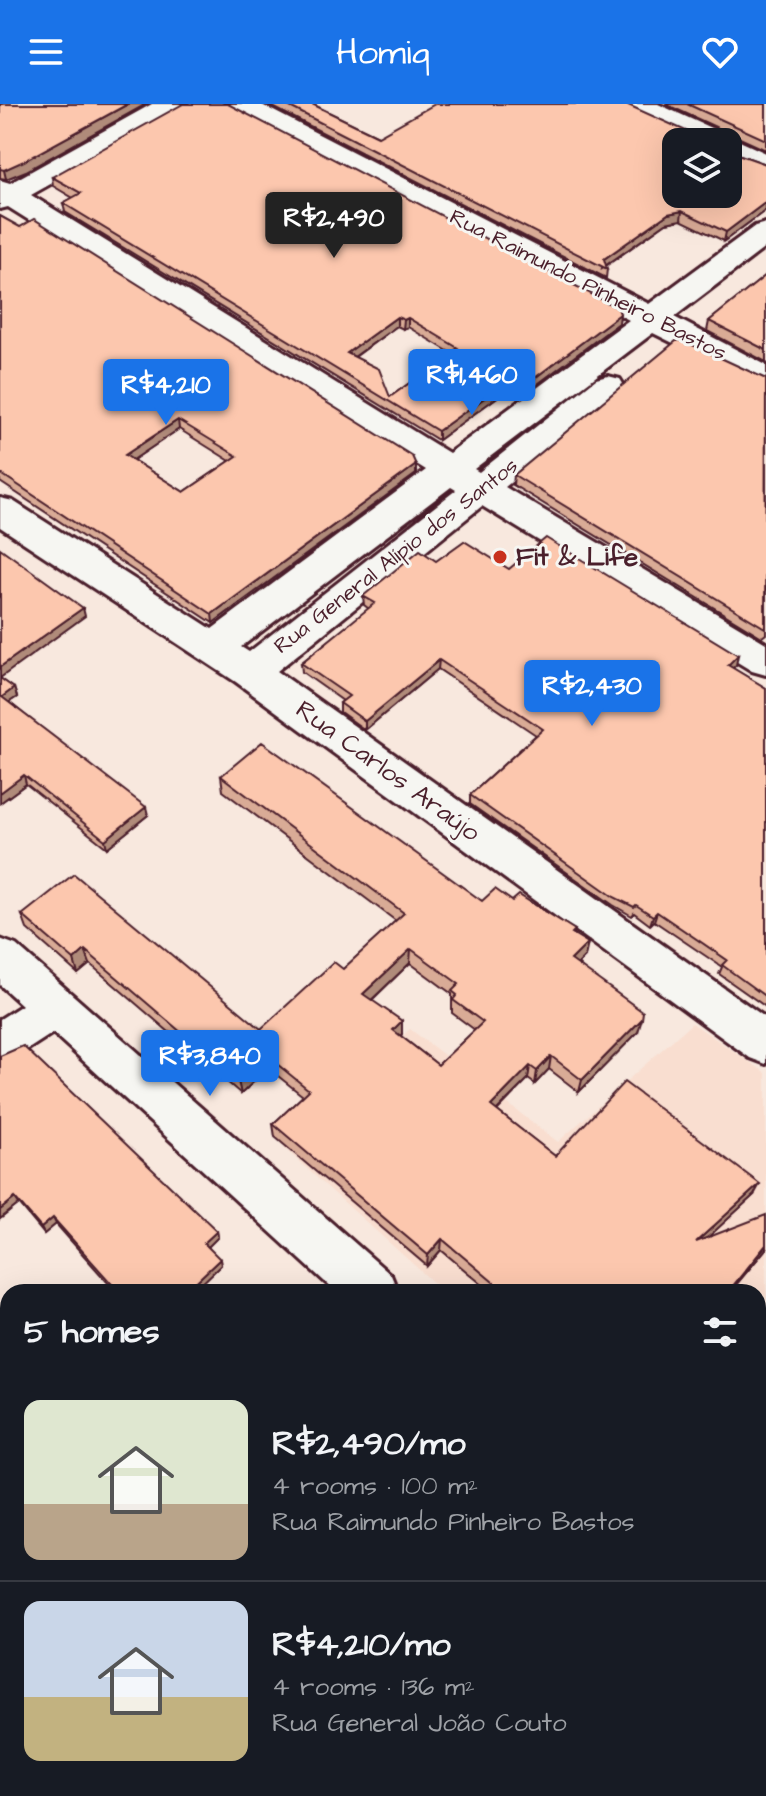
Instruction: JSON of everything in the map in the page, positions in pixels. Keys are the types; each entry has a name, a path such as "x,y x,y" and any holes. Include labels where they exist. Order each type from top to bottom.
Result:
{"street":[{"path":"3,195 173,104"},
{"name":"Rua Raimundo Pinheiro Bastos","path":"239,104 766,378"},
{"path":"635,104 688,128"},
{"path":"742,153 766,164"},
{"path":"3,195 766,661"},
{"name":"Rua General Alípio dos Santos","path":"250,672 481,489 766,232"},
{"name":"Rua General Alípio dos Santos","path":"213,648 450,469 664,325 766,261"},
{"name":"Rua Carlos Araújo","path":"1,511 250,672 766,1044"},
{"path":"0,958 364,1284"},
{"path":"0,1043 56,1007"}],"shaded area":[{"path":"692,1023 766,1073 766,1284 435,1284 284,1148 410,1029 558,1142"}],"building":[{"path":"0,104 128,104 4,170 0,169"},
{"path":"183,104 228,104 618,308 620,314 532,380 519,373 438,431 63,203 81,193 52,177","holes":["397,317 408,318 458,348 390,397 379,369 347,353"]},
{"path":"284,104 312,104 378,136 435,104 626,104 679,128 662,128 662,208 742,208 742,156 766,164 766,202 726,232 682,211 668,214 604,259 607,269"},
{"path":"687,104 766,104 766,140"},
{"path":"0,216 20,227 34,219 412,456 416,465 212,614 0,473","holes":["178,420 237,456 184,492 125,455"]},
{"path":"766,275 766,350 709,321"},
{"path":"682,340 766,379 765,628 514,475 676,341"},
{"path":"546,538 738,655 728,665 766,688 766,997 722,965 727,960 657,912 653,916 636,905 634,907 614,897 470,795 543,729 439,660 365,721 340,703 349,696 301,663 375,603 363,596 420,550 436,561 464,541 509,569"},
{"path":"0,548 83,608 0,667"},
{"path":"0,678 14,688 2,697 146,807 105,840 24,775 0,793"},
{"path":"262,742 482,901 495,889 512,901 519,895 575,930 572,933 588,943 571,960 643,1012 642,1019 582,1080 551,1056 537,1071 530,1066 491,1106 555,1156 624,1082 760,1184 696,1242 766,1215 766,1245 734,1284 495,1284 442,1239 428,1255 273,1124 309,1090 266,1055 238,1081 85,950 74,960 22,915 74,874 261,1029 334,962 343,969 404,913 221,776","holes":["411,949 459,984 452,991 457,995 453,1000 483,1022 438,1065 393,1030 402,1021 363,994"]},
{"path":"23,1046 217,1231 204,1243 220,1259 193,1284 112,1284 53,1218 41,1228 15,1198 0,1210 0,1056"}],"place":[{"name":"Fit & Life","path":"500,557"}]}
